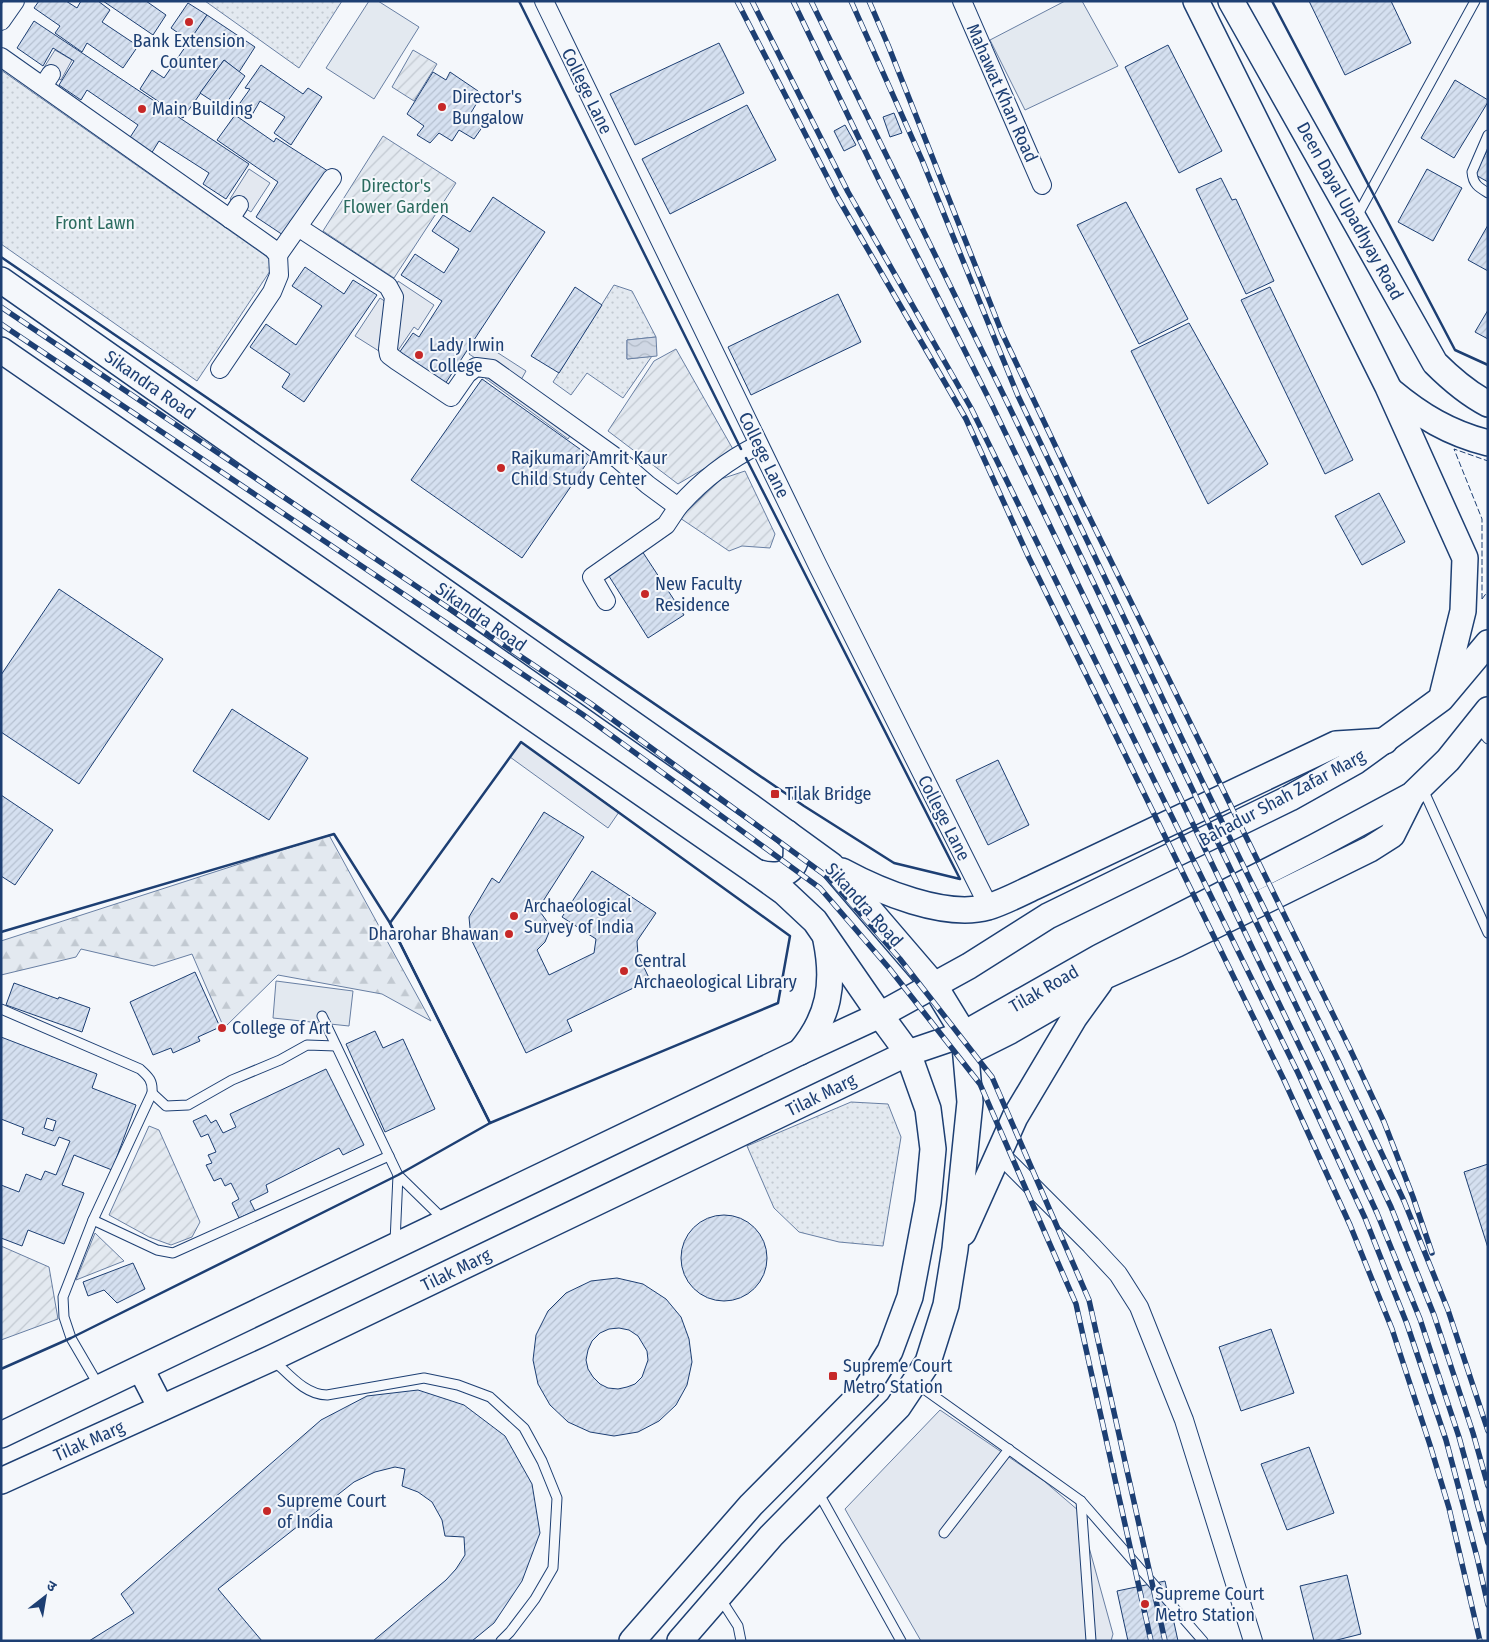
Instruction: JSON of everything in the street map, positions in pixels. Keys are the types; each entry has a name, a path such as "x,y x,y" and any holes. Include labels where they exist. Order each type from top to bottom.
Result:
{"main road":[{"path":"1196,1 1388,387 1465,558 1463,611 1441,699"},
{"name":"Deen Dayal Upadhyay Road","path":"1231,1 1435,363 1473,396 1488,404"},
{"name":"Sikandra Road","path":"1,280 831,865 934,985 965,1043"},
{"path":"1,350 784,892 824,932 908,1053 928,1109 933,1149 928,1202 911,1293 890,1351 867,1388 751,1506 632,1641"},
{"path":"1388,387 1412,408 1440,426 1488,443"},
{"name":"Bahadur Shah Zafar Marg","path":"1048,916 1290,798 1356,760 1441,699 1488,643"},
{"path":"680,1641 771,1536 898,1407 928,1362 946,1305 955,1249 970,1102 965,1043 1010,1031 1105,976 1177,944 1370,849 1392,835 1417,791 1484,725"},
{"path":"831,865 862,882 918,902 947,908 977,909 989,907 1336,744 1386,740"},
{"name":"Tilak Road","path":"965,1043 1124,944 1315,847 1417,791"},
{"path":"756,872 769,876 781,875 790,869 795,862 796,853 795,842 787,833"},
{"path":"1,1435 880,1015 969,966 1048,916 1034,887"},
{"path":"800,1052 815,1032 828,998 831,974 824,932"},
{"path":"955,1249 1015,1116 1074,1018 1105,976"},
{"name":"Tilak Marg","path":"1,1481 272,1358 908,1053 965,1043"},
{"path":"911,1293 946,1305"},
{"path":"141,1369 161,1408"}],"street":[{"path":"1,22 15,1"},
{"name":"College Lane","path":"544,1 859,650 989,907"},
{"name":"Mahawat Khan Road","path":"962,1 1042,185"},
{"path":"1,57 47,80 235,212 278,256 279,275 272,292 220,368"},
{"path":"278,256 332,178"},
{"path":"298,227 388,286 394,296 388,349 389,355 396,361 451,397 467,374 476,367 492,369 618,459 678,507"},
{"path":"606,601 592,577 666,525 678,507 715,472 758,444"},
{"path":"999,1153 1112,1267 1140,1307 1184,1420 1253,1641"}],"lane":[{"path":"1354,220 1474,1"},
{"path":"1488,135 1472,172 1472,178 1477,186 1488,193"},
{"path":"1417,791 1488,933"},
{"path":"1,1009 140,1069 153,1083 152,1093 93,1220 63,1297 64,1316 72,1338 100,1388"},
{"path":"322,1016 398,1175 446,1222"},
{"path":"152,1093 166,1106 188,1105 232,1080 280,1060 307,1045 336,1046"},
{"path":"93,1220 157,1250 173,1253 389,1156"},
{"path":"395,1247 398,1175"},
{"path":"272,1358 306,1389 317,1395 327,1395 424,1378 458,1385 490,1396 524,1428 542,1461 557,1498 553,1568 535,1599 501,1641"},
{"path":"914,1382 1081,1501 1203,1641"},
{"path":"944,1533 1009,1449"},
{"path":"817,1490 901,1641"},
{"path":"1081,1501 1091,1641"},
{"path":"719,1596 738,1626 741,1641"}],"green space":[{"path":"205,1 342,1 299,68"},
{"path":"369,1 378,1 419,27 374,99 326,68"},
{"path":"1065,1 1082,1 1118,66 1025,110 990,40"},
{"path":"413,50 437,64 414,101 392,87"},
{"name":"Front Lawn","path":"1,70 270,259 272,268 197,381 1,244"},
{"name":"Director's Flower Garden","path":"383,136 456,183 394,278 323,231"},
{"path":"614,285 632,291 656,337 627,340 627,359 652,356 623,398 587,373 571,395 553,382"},
{"path":"676,349 734,451 678,484 608,431 654,361"},
{"path":"745,471 775,534 770,548 742,546 729,551 680,518 721,479"},
{"path":"329,835 431,1021 382,994 278,975 224,1028 192,954 154,966 81,949 76,957 1,975 1,941"},
{"path":"276,981 353,991 349,1026 273,1018"},
{"path":"851,1102 888,1104 901,1137 883,1246 839,1242 799,1232 774,1208 747,1146"},
{"path":"149,1126 159,1130 200,1222 192,1237 171,1245 149,1237 109,1215"},
{"path":"95,1233 124,1261 76,1280"},
{"path":"1,1246 49,1267 58,1319 1,1340"}],"shaded area":[{"path":"55,50 72,60 61,80 43,69"},
{"path":"249,169 270,183 251,212 230,199"},
{"path":"398,281 434,305 418,330 414,327 397,352 382,353 355,336 380,298 392,306"},
{"path":"478,340 526,371 517,387 575,428 568,439 485,378 492,369 469,354"},
{"path":"521,742 619,812 608,828 510,757"},
{"path":"940,1410 1044,1481 1079,1511 1113,1634 1111,1641 921,1641 845,1509"}],"water":[{"path":"656,337 657,356 627,359 627,340"}],"building":[{"path":"39,1 66,1 77,8 81,1 98,1 110,10 102,22 138,46 123,68 87,43 82,52 55,33 60,26 34,8"},
{"path":"103,1 146,1 166,15 153,35"},
{"path":"1309,1 1391,1 1411,43 1345,75"},
{"name":"Bank Extension Counter","path":"188,3 207,15 190,41 171,28"},
{"path":"207,15 255,47 239,72 224,60 183,118 140,89 152,70 164,78"},
{"name":"Main Building","path":"34,21 249,164 226,199 203,184 209,173 159,141 151,154 129,139 138,125 87,90 81,100 59,85 74,61 53,48 43,66 17,48"},
{"path":"719,43 744,93 635,145 610,94"},
{"path":"1168,45 1222,151 1179,173 1125,67"},
{"path":"224,60 245,76 223,108 200,93"},
{"path":"261,65 303,94 308,88 322,97 291,145 274,133 285,117 260,101 249,120 235,110 250,89 245,88"},
{"name":"Director's Bungalow","path":"433,72 446,80 450,72 478,91 478,101 469,116 483,126 474,139 459,130 452,141 439,133 430,143 417,135 424,126 407,114"},
{"path":"1455,80 1488,100 1488,102 1454,158 1421,138"},
{"path":"747,105 776,160 670,214 642,159"},
{"path":"894,113 902,133 890,137 883,117"},
{"path":"235,115 274,142 276,138 331,173 312,204 305,200 283,235 256,217 278,182 217,140"},
{"path":"845,125 856,145 844,151 834,131"},
{"path":"1488,149 1488,182 1474,174"},
{"path":"1427,169 1462,188 1433,241 1398,222"},
{"path":"1221,178 1232,200 1236,199 1274,281 1246,294 1196,189"},
{"path":"493,197 545,232 445,384 399,353 413,333 419,337 442,301 401,275 415,254 444,273 459,249 432,231 443,215 470,232"},
{"path":"1126,202 1188,319 1139,344 1077,225"},
{"path":"1488,225 1488,271 1468,260"},
{"path":"305,267 344,294 353,280 377,295 304,402 282,387 290,374 250,347 266,324 296,345 322,306 292,286"},
{"path":"575,287 602,305 559,373 531,356"},
{"path":"1270,287 1353,460 1325,474 1241,300"},
{"path":"838,294 861,342 751,395 728,347"},
{"path":"1488,310 1488,339 1475,332"},
{"path":"1189,323 1268,464 1208,504 1131,351"},
{"name":"Rajkumari Amrit Kaur Child Study Center","path":"482,379 591,457 522,558 411,480"},
{"path":"1379,493 1405,542 1362,565 1335,516"},
{"name":"New Faculty Residence","path":"642,551 684,615 648,638 607,573"},
{"path":"59,589 163,659 79,784 1,732 1,675"},
{"path":"232,709 308,758 269,820 193,771"},
{"path":"998,760 1029,825 988,845 956,780"},
{"path":"1,795 53,830 15,885 1,876"},
{"name":"Dharohar Bhawan","path":"544,812 584,837 538,909 550,930 545,942 537,950 549,975 594,953 596,939 562,917 592,871 656,913 637,941 638,955 650,980 567,1020 572,1031 526,1053 471,939 469,917 492,878 499,883"},
{"path":"195,972 220,1027 198,1037 200,1041 173,1053 171,1048 153,1055 130,1002"},
{"path":"14,983 90,1008 82,1032 6,1005"},
{"path":"375,1031 383,1048 403,1039 435,1109 385,1132 346,1044"},
{"path":"1,1037 97,1074 92,1088 136,1105 112,1170 74,1155 62,1185 84,1193 64,1244 28,1230 22,1246 1,1238 1,1185 19,1192 26,1174 41,1180 45,1171 56,1175 70,1141 59,1137 55,1146 22,1134 24,1128 1,1119","holes":["47,1118 56,1121 53,1131 44,1128"]},
{"path":"326,1069 364,1145 343,1155 339,1148 266,1185 268,1192 250,1201 255,1211 239,1218 232,1203 239,1199 231,1183 225,1186 221,1178 214,1181 206,1165 212,1163 208,1155 216,1152 208,1134 201,1137 193,1121 206,1115 211,1123 216,1120 223,1133 236,1127 230,1114"},
{"path":"1488,1164 1488,1248 1464,1172"},
{"path":"724,1215 740,1219 754,1228 763,1242 767,1258 763,1274 754,1288 740,1297 724,1301 708,1297 694,1288 685,1274 681,1258 685,1242 694,1228 708,1219"},
{"path":"133,1263 145,1289 117,1303 104,1290 88,1296 83,1282"},
{"path":"617,1278 643,1284 666,1299 681,1317 689,1339 692,1362 687,1385 676,1405 659,1421 638,1432 614,1436 590,1432 568,1422 550,1405 538,1384 533,1360 536,1335 548,1311 566,1293 591,1281","holes":["609,1329 629,1330 638,1336 647,1351 648,1360 642,1377 635,1384 627,1387 618,1389 608,1388 600,1384 588,1369 586,1360 588,1350 592,1341 600,1333"]},
{"path":"1271,1329 1294,1393 1241,1411 1219,1347"},
{"name":"Supreme Court of India","path":"418,1390 464,1405 505,1436 532,1484 540,1533 522,1581 494,1623 472,1641 373,1641 446,1580 465,1555 464,1537 445,1536 442,1520 432,1502 418,1492 402,1486 405,1469 395,1467 375,1472 354,1482 218,1589 262,1641 89,1641 134,1613 121,1594 321,1420 367,1396"},
{"path":"1309,1447 1334,1513 1287,1530 1261,1464"},
{"path":"1347,1575 1361,1634 1333,1641 1314,1641 1300,1586"},
{"name":"Supreme Court Metro Station","path":"1165,1581 1178,1641 1128,1641 1117,1591"}],"railway":[{"path":"737,1 838,198 966,419 1029,558 1284,1080 1350,1225 1392,1329 1430,1445 1449,1508 1480,1641"},
{"path":"752,1 848,192 971,408 1298,1073 1365,1218 1407,1324 1446,1440 1488,1605"},
{"path":"793,1 878,178 991,403 1310,1068 1377,1213 1420,1319 1459,1437 1488,1543"},
{"path":"811,1 1005,398 1391,1207 1434,1315 1473,1433 1488,1486"},
{"path":"851,1 922,160 1018,396 1404,1201 1448,1310 1488,1431"},
{"path":"869,1 1002,333 1082,502 1350,1049 1384,1122 1432,1253"},
{"path":"1,307 590,703 829,878 900,959 992,1077 1089,1300 1165,1641"},
{"path":"1,324 582,714 820,888 889,968 980,1084 1076,1304 1151,1641"}],"fence":[{"path":"1482,599 1482,519 1454,449 1488,461"},
{"path":"1482,599 1488,591"}],"wall":[{"path":"519,1 741,449"},
{"path":"1272,1 1455,350 1488,365"},
{"path":"1,257 804,806 894,863 960,879 746,458"},
{"path":"521,742 790,936 778,1003 490,1123 390,923 521,742"},
{"path":"1,932 334,834 390,923 490,1123 398,1175 71,1338 1,1369"}],"place":[{"name":"Bank Extension Counter","path":"189,22"},
{"name":"Director's Bungalow","path":"442,107"},
{"name":"Main Building","path":"142,109"},
{"name":"Lady Irwin College","path":"419,355"},
{"name":"Rajkumari Amrit Kaur Child Study Center","path":"501,468"},
{"name":"New Faculty Residence","path":"645,594"},
{"name":"Tilak Bridge","path":"775,794"},
{"name":"Archaeological Survey of India","path":"514,916"},
{"name":"Dharohar Bhawan","path":"509,934"},
{"name":"Central Archaeological Library","path":"624,971"},
{"name":"College of Art","path":"222,1028"},
{"name":"Supreme Court‌ Metro Station","path":"833,1376"},
{"name":"Supreme Court of India","path":"267,1511"},
{"name":"Supreme Court Metro Station","path":"1145,1604"}]}
